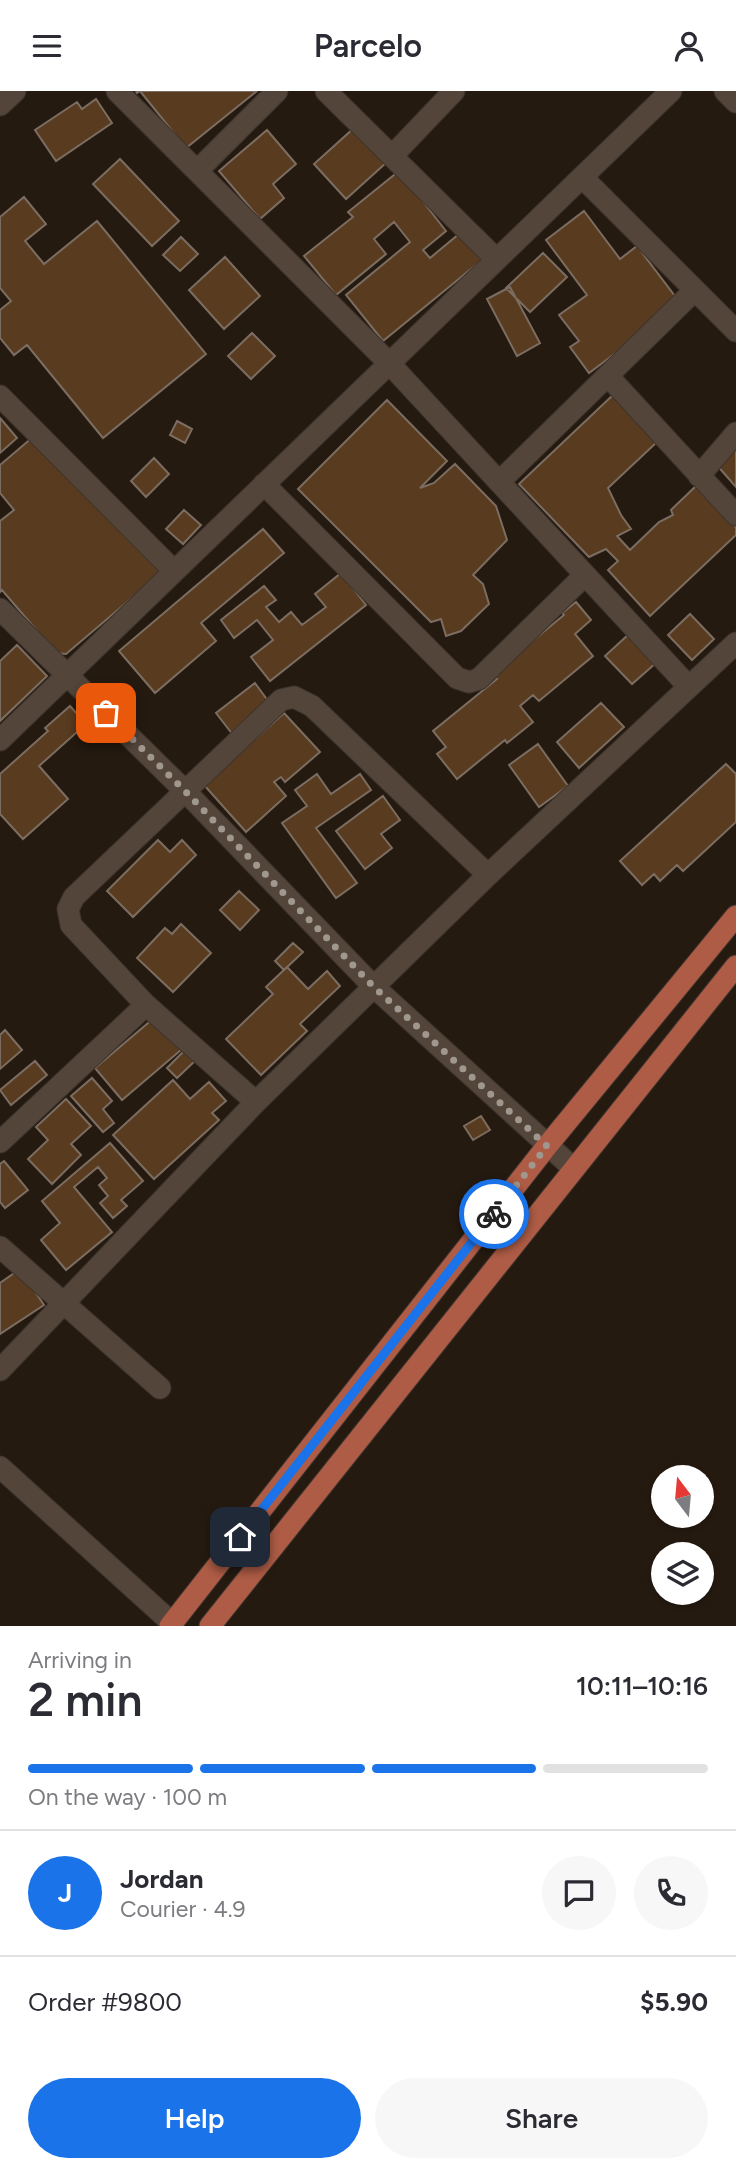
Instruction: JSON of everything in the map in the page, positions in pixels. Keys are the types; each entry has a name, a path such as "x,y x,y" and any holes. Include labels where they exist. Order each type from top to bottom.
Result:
{"main road":[{"path":"171,1625 547,1146 736,916"},
{"path":"210,1626 736,966"}],"street":[{"path":"0,105 15,91"},
{"path":"117,91 389,363 689,687"},
{"path":"197,171 278,91"},
{"path":"326,91 496,259"},
{"path":"392,156 454,91"},
{"path":"0,740 671,91"},
{"path":"725,91 736,102"},
{"path":"582,177 736,331"},
{"path":"499,482 695,291"},
{"path":"608,376 736,515"},
{"path":"0,396 174,571"},
{"path":"699,476 736,433"},
{"path":"264,484 457,678 469,681 479,679 585,575"},
{"path":"0,609 185,791 373,986 573,1168"},
{"path":"0,1370 256,1102 373,986 736,643"},
{"path":"256,1102 146,1005 71,925 68,909 74,897 281,700 294,697 312,706 488,875"},
{"path":"0,1142 146,1005"},
{"path":"0,1247 160,1388"},
{"path":"0,1467 171,1625"}],"building":[{"path":"140,91 257,91 186,148"},
{"path":"96,99 112,123 56,161 35,130 77,102 82,109"},
{"path":"354,128 386,163 346,199 314,164"},
{"path":"267,130 296,164 273,184 284,198 260,219 219,171"},
{"path":"120,159 179,221 152,246 93,184"},
{"path":"399,171 446,231 423,250 430,258 459,234 482,260 383,341 346,295 410,242 394,222 374,239 386,254 336,295 304,256 353,217 348,212"},
{"path":"24,197 46,224 25,241 44,264 97,221 206,354 103,438 27,345 14,355 0,338 0,310 11,301 0,288 0,217"},
{"path":"584,211 620,259 637,246 681,304 589,373 570,347 579,341 559,315 587,295 546,240"},
{"path":"181,237 198,254 180,271 163,255"},
{"path":"543,253 567,277 530,312 506,288"},
{"path":"225,257 260,296 224,329 189,290"},
{"path":"510,287 540,343 517,356 487,299"},
{"path":"252,333 275,356 251,379 228,356"},
{"path":"614,394 656,443 608,488 631,529 617,536 630,550 659,522 673,515 671,510 698,484 732,520 736,528 736,535 650,616 608,570 618,561 606,549 589,557 519,484"},
{"path":"387,400 447,461 420,488 434,483 455,464 496,506 507,540 473,575 483,584 489,604 461,631 446,636 441,619 431,622 298,489"},
{"path":"0,418 17,438 0,453"},
{"path":"177,421 192,429 185,443 170,435"},
{"path":"34,436 166,569 66,654 56,653 2,590 0,592 0,521 14,510 0,493 0,465"},
{"path":"736,445 736,487 715,463"},
{"path":"154,458 169,474 146,497 131,481"},
{"path":"184,510 201,525 183,544 166,529"},
{"path":"263,529 284,553 201,623 216,641 155,693 119,651"},
{"path":"341,573 366,605 270,681 251,657 273,640 257,620 234,638 221,620 264,586 276,600 266,607 279,622 291,612 302,625 326,607 315,594"},
{"path":"576,602 591,620 575,634 593,656 539,701 533,695 520,706 533,722 507,743 505,740 457,779 437,754 446,747 433,731 497,679 492,674"},
{"path":"690,614 714,639 692,660 668,635"},
{"path":"629,634 656,663 632,684 605,656"},
{"path":"17,645 47,676 0,721 0,661"},
{"path":"255,683 271,705 240,744 216,713"},
{"path":"601,703 624,727 579,768 557,742"},
{"path":"70,706 86,724 39,766 68,799 23,839 0,814 0,774 48,731 45,728"},
{"path":"284,713 320,752 285,782 281,777 274,782 286,796 246,832 204,785"},
{"path":"538,744 568,786 539,807 509,765"},
{"path":"726,764 736,774 736,822 683,871 677,865 660,881 654,874 642,885 620,861"},
{"path":"317,774 331,794 360,774 371,790 316,828 357,883 336,898 282,823 307,806 295,790"},
{"path":"383,796 400,820 381,834 392,848 365,869 336,831"},
{"path":"158,840 170,852 182,840 196,855 133,917 107,891"},
{"path":"239,891 259,910 240,930 220,910"},
{"path":"181,924 211,953 173,992 137,958 165,928 172,934"},
{"path":"293,943 303,952 284,970 275,961"},
{"path":"287,967 308,989 327,971 340,986 300,1024 307,1031 261,1075 226,1039 273,994 266,987"},
{"path":"154,1018 181,1050 122,1100 95,1068"},
{"path":"5,1030 22,1050 0,1069 0,1035"},
{"path":"186,1049 196,1060 177,1078 167,1068"},
{"path":"35,1061 47,1075 11,1105 0,1090"},
{"path":"92,1078 112,1101 103,1109 114,1123 103,1132 71,1096"},
{"path":"173,1080 190,1099 209,1082 226,1101 212,1113 219,1120 154,1179 113,1135"},
{"path":"66,1099 91,1126 71,1144 81,1155 52,1184 28,1159 48,1140 36,1127"},
{"path":"481,1116 490,1130 473,1140 464,1126"},
{"path":"110,1143 143,1181 121,1200 127,1206 113,1218 100,1203 108,1196 99,1185 107,1178 98,1167 74,1187 112,1232 66,1270 41,1240 60,1223 42,1201"},
{"path":"4,1161 28,1190 5,1208 0,1202 0,1164"},
{"path":"20,1269 44,1305 0,1334 0,1283"}],"way so far":[{"path":"106,713 373,986 547,1146 494,1214"}],"route":[{"path":"240,1537 494,1214"}]}
